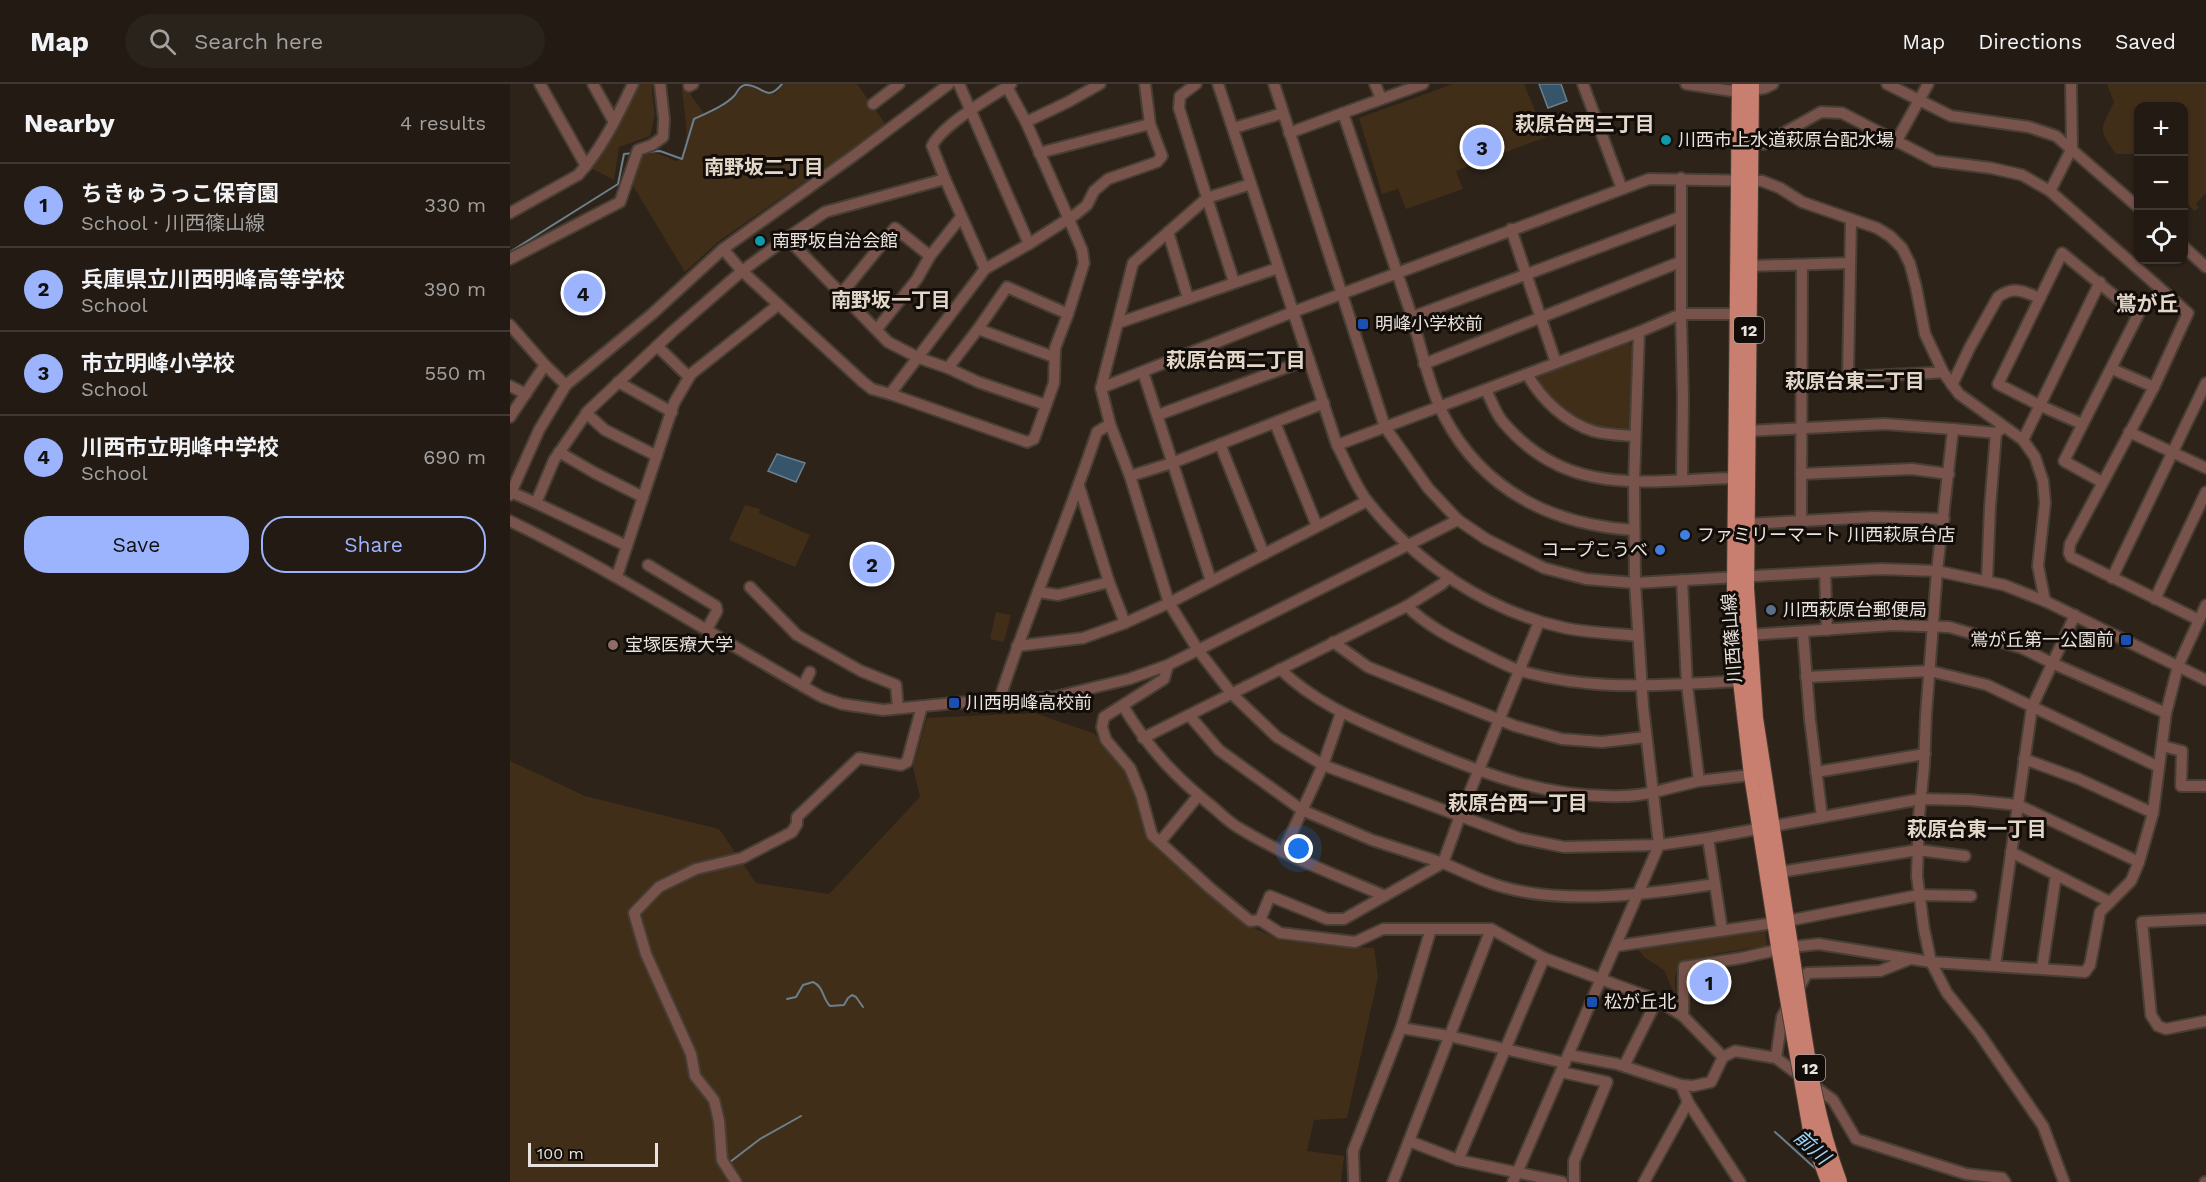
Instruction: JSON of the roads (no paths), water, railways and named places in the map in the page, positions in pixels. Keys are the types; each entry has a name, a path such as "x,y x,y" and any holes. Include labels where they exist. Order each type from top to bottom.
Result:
{"main road":[{"name":"川西篠山線","path":"1755,87 1744,179 1736,314 1735,478 1740,577 1740,681 1751,775 1780,872 1780,922"},
{"name":"川西篠山線","path":"1744,179 1749,267 1748,430 1746,524 1740,577 1749,635 1766,827 1780,922 1822,1133 1840,1182"},
{"name":"川西篠山線","path":"1785,950 1811,1136 1828,1182"}],"street":[{"path":"540,84 586,166"},
{"path":"593,84 614,122"},
{"path":"510,213 578,175 614,122 633,84"},
{"path":"510,259 620,202 636,154 663,137 664,119 660,84"},
{"path":"873,104 899,84"},
{"path":"628,552 536,503 511,493 539,430 567,385 652,314 723,249 949,84"},
{"path":"958,84 1029,244"},
{"path":"1026,122 1100,84"},
{"path":"890,394 985,269 1029,244 1087,205 1094,191 1108,179 1156,162 1162,156 1150,124 1145,84"},
{"path":"1196,84 1180,96 1179,108 1234,282"},
{"path":"1218,84 1337,445 1367,501 1408,544 1449,577 1479,597 1539,622 1596,633 1638,636"},
{"path":"1375,84 1381,98"},
{"path":"1289,133 1423,84"},
{"path":"1583,84 1622,189"},
{"path":"1686,84 1755,87"},
{"path":"1887,84 1951,116 2029,127 2056,136 2134,203"},
{"path":"1896,142 1928,84"},
{"path":"2050,191 2072,148 2071,84"},
{"path":"1279,85 1289,133 1385,427 1428,488 1458,520 1505,550 1544,568 1586,579 1635,583 1881,569 1937,571 1987,581 2004,585 2075,615 2206,680"},
{"path":"723,249 742,271 872,389 1027,442 1034,439 1054,383 1054,348 1068,314 1084,262 1082,250 1068,217 1009,86 971,110 936,138 932,146 985,269"},
{"path":"1764,144 1821,112 1842,113 1935,161 1991,168 2022,175 2050,191 2134,257"},
{"path":"1234,128 1283,113"},
{"path":"1344,113 1412,317 1424,364 1440,407 1472,458 1510,492 1547,512 1578,523 1634,530"},
{"path":"1039,153 1150,124"},
{"path":"1681,178 1682,479"},
{"path":"536,503 554,460 586,413 742,271 825,212 945,179"},
{"path":"1101,388 1293,312 1649,179 1762,181 1780,188 1802,202 1877,228 1890,236 1902,248 1913,276 1924,334 1943,372 1959,394 2000,430 2023,440 2035,457 2043,481 2045,503 2038,566 2045,602"},
{"path":"1251,184 1207,198 1133,262 1101,388 1110,424 1130,476 1169,603 1198,650 1232,694 1277,737 1323,765 1519,838 1564,847 1659,845 1921,799 1969,800 2018,806 2139,862"},
{"path":"877,329 917,279 930,256 961,217"},
{"path":"1412,317 1680,217"},
{"path":"1848,375 1851,219"},
{"path":"842,293 895,228 930,256"},
{"path":"1511,229 1556,363"},
{"path":"1168,232 1188,298"},
{"path":"787,238 888,342 919,358 978,382 1046,405"},
{"path":"2188,251 2206,267"},
{"path":"2082,424 1998,384 2062,253 2138,315 2064,462 2102,482"},
{"path":"1424,364 1680,262"},
{"path":"1749,267 1850,263"},
{"path":"2141,264 2188,313 2154,387 2070,544 2069,553 2071,557 2199,620"},
{"path":"1801,521 1802,265"},
{"path":"1118,322 1278,267"},
{"path":"2023,440 2100,282"},
{"path":"948,368 1007,287 1068,314"},
{"path":"1952,385 1998,297 2005,292 2020,290 2040,298"},
{"path":"616,576 628,552 643,497 672,412 689,377 778,304"},
{"path":"1337,445 1639,332 1681,314 1736,314"},
{"path":"510,325 545,365 567,385"},
{"path":"978,329 1054,357"},
{"path":"1514,1177 1659,845 1646,737 1635,583 1634,482 1639,332"},
{"path":"657,346 689,377"},
{"path":"1158,415 1309,359"},
{"path":"510,417 545,365"},
{"path":"2112,369 2154,387"},
{"path":"1143,372 1211,581"},
{"path":"1802,380 1848,375 1894,376 1943,372"},
{"path":"1527,374 1543,398 1575,422 1593,431 1635,436"},
{"path":"618,382 672,412"},
{"path":"2112,578 2206,383"},
{"path":"510,386 526,394"},
{"path":"1486,390 1502,421 1536,454 1556,465 1593,478 1634,482 1735,478"},
{"path":"1130,476 1172,463 1324,403"},
{"path":"586,413 605,430 657,456"},
{"path":"1275,423 1317,526"},
{"path":"999,701 1017,646 1079,486 1097,432 1110,424"},
{"path":"1748,430 1884,424 2000,430"},
{"path":"1953,429 1937,571 1918,850 1919,895 1931,962 1947,993 1979,1033 2043,1126 2064,1182"},
{"path":"1987,581 1990,507 2000,430"},
{"path":"2129,432 2206,468"},
{"path":"1220,444 1264,554"},
{"path":"559,452 643,497"},
{"path":"1801,474 1912,469 1949,474"},
{"path":"1079,486 1109,582 1125,623"},
{"path":"2155,599 2206,492"},
{"path":"1017,646 1083,638 1125,623 1169,603 1367,501"},
{"path":"1746,524 1873,516 1944,519"},
{"path":"510,521 616,576 822,697 842,704 883,710 1055,697 1130,680 1198,650 1458,520"},
{"path":"648,565 716,606 717,612 707,629"},
{"path":"1825,572 1827,630"},
{"path":"1143,738 1407,606 1449,577"},
{"path":"1682,580 1687,684 1699,781"},
{"path":"1038,592 1058,595 1109,582"},
{"path":"750,587 797,635 861,671 896,685 898,708"},
{"path":"1683,1016 1684,967 1819,944 1931,962 2085,972 2090,965 2100,912 2131,881 2139,862 2152,813 2166,712 2178,666 2206,605"},
{"path":"1407,606 1420,619 1462,644 1520,671 1583,683 1642,687 1740,681"},
{"path":"1995,966 2032,707 2075,615"},
{"path":"1260,920 1270,896 1328,919 1344,919 1443,863 1539,622"},
{"path":"1749,635 1893,625 1949,627 1987,636 2022,648 2166,712"},
{"path":"1803,632 1822,817"},
{"path":"1333,642 1368,667 1500,720 1562,739 1602,742 1646,737"},
{"path":"1167,665 1164,679 1104,717 1102,727 1106,740 1130,768 1141,795 1152,835 1250,921 1260,920 1280,933 1355,942 1383,929 1491,929 1544,958 1657,1000 1683,1016 1723,1057"},
{"path":"1280,669 1298,686 1341,713 1510,782 1571,795 1625,796 1699,781 1751,775"},
{"path":"1806,676 1930,671 1988,685 2159,767"},
{"path":"803,686 810,672"},
{"path":"736,1182 722,1160 719,1120 714,1100 695,1076 691,1054 646,954 633,914 659,887 696,869 742,858 792,832 797,824 797,817 859,758 901,765 907,762 922,706"},
{"path":"1123,706 1143,738 1164,763 1198,796 1237,827 1283,852 1385,896"},
{"path":"1283,852 1323,765 1341,713"},
{"path":"1189,715 1218,750 1302,810 1372,840 1443,863 1503,887 1552,896 1662,892 1715,884"},
{"path":"2162,746 2182,751 2181,786 2206,786"},
{"path":"1816,772 1925,754"},
{"path":"2025,759 2079,779 2152,813"},
{"path":"1160,842 1198,796"},
{"path":"1708,838 1722,930"},
{"path":"1780,872 1918,850 1965,856"},
{"path":"2011,852 2110,902"},
{"path":"2042,969 2056,875"},
{"path":"1616,946 1780,922 1919,895 1971,896"},
{"path":"2206,920 2142,922 2151,1015 2158,1026 2166,1029 2206,1021"},
{"path":"1354,1182 1353,1151 1401,1028 1431,929"},
{"path":"1393,1182 1491,929"},
{"path":"1458,1160 1544,958"},
{"path":"1776,1058 1782,1017 1807,973 1880,971 1911,959"},
{"path":"1624,1066 1657,1000"},
{"path":"1401,1028 1449,1036 1505,1051 1565,1063 1624,1066 1681,1085 1694,1086 1711,1082 1723,1057 1735,1051 1776,1058 1833,1100 1856,1139 1966,1174 2002,1178 2005,1182"},
{"path":"1565,1063 1607,1082 1574,1161 1574,1182"},
{"path":"1681,1085 1688,1101 1740,1182"},
{"path":"1644,1182 1688,1101"},
{"path":"1409,1141 1458,1160 1514,1177 1562,1182"}],"water":[{"path":"1539,84 1561,84 1567,101 1548,108"},
{"path":"777,454 805,463 796,482 768,471"}],"waterway":[{"path":"646,152 660,151 682,159 694,119 726,103 745,85 751,85 768,93 776,90 782,84"},
{"path":"510,252 618,184 624,154 634,153"},
{"path":"787,999 796,997 803,985 813,982 817,984 830,1006 844,1005 852,995 863,1007"},
{"path":"730,1162 760,1139 801,1116"},
{"name":"前川","path":"1775,1132 1817,1170"}],"place":[{"name":"川西市上水道萩原台配水場","path":"1666,140"},
{"name":"市立明峰小学校","path":"1482,147"},
{"name":"南野坂自治会館","path":"760,241"},
{"name":"川西市立明峰中学校","path":"583,293"},
{"name":"明峰小学校前","path":"1363,324"},
{"name":"ファミリーマート 川西萩原台店","path":"1685,535"},
{"name":"コープこうべ","path":"1660,550"},
{"name":"兵庫県立川西明峰高等学校","path":"872,564"},
{"name":"川西萩原台郵便局","path":"1771,610"},
{"name":"鴬が丘第一公園前","path":"2126,640"},
{"name":"宝塚医療大学","path":"613,645"},
{"name":"川西明峰高校前","path":"954,703"},
{"name":"ちきゅうっこ保育園","path":"1709,982"},
{"name":"松が丘北","path":"1592,1002"}],"district":[{"name":"萩原台西三丁目","path":"1585,124"},
{"name":"南野坂二丁目","path":"764,167"},
{"name":"南野坂一丁目","path":"891,300"},
{"name":"鴬が丘","path":"2147,304"},
{"name":"萩原台西二丁目","path":"1236,360"},
{"name":"萩原台東二丁目","path":"1855,381"},
{"name":"萩原台西一丁目","path":"1518,803"},
{"name":"萩原台東一丁目","path":"1977,829"}]}
